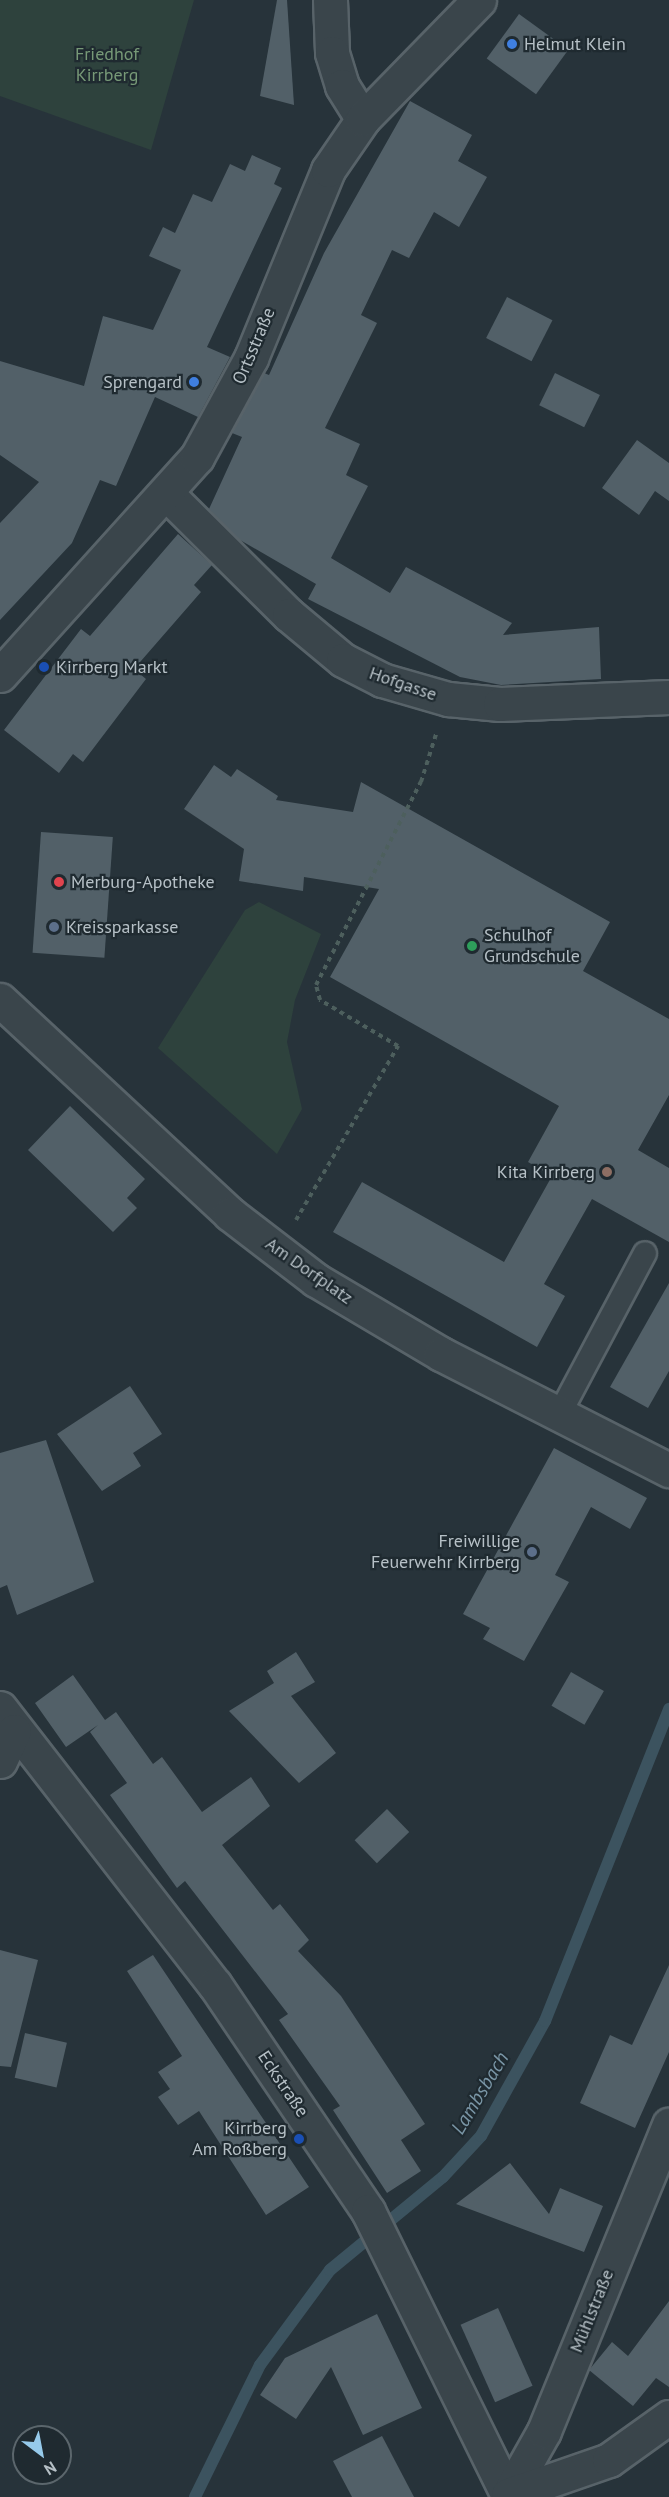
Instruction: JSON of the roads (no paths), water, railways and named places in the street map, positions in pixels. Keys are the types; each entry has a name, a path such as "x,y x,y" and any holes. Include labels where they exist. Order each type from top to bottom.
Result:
{"street":[{"path":"330,0 332,53 342,86 363,119"},
{"name":"Ortsstraße","path":"0,675 168,495 222,417 328,170 363,119 479,0"},
{"name":"Hofgasse","path":"168,495 289,615 343,660 382,680 447,699 500,704 669,697"},
{"name":"Am Dorfplatz","path":"0,1000 99,1096 278,1251 441,1354 669,1470"},
{"path":"0,1761 7,1719"},
{"name":"Eckstraße","path":"7,1719 214,1985 368,2211 390,2250 509,2496"},
{"name":"Mühlstraße","path":"509,2496 544,2431 669,2124"},
{"path":"509,2496 609,2460 669,2416"}],"lane":[{"path":"559,1416 645,1253"}],"waterway":[{"name":"Lambsbach","path":"195,2497 260,2365 330,2270 443,2177 481,2136 545,2021 669,1709"}],"place":[{"name":"Helmut Klein","path":"512,44"},
{"name":"Sprengard","path":"194,382"},
{"name":"Kirrberg Markt","path":"44,667"},
{"name":"Merburg-Apotheke","path":"59,882"},
{"name":"Kreissparkasse","path":"54,927"},
{"name":"Schulhof Grundschule","path":"472,946"},
{"name":"Kita Kirrberg","path":"607,1172"},
{"name":"Freiwillige Feuerwehr Kirrberg","path":"532,1552"},
{"name":"Kirrberg Am Roßberg","path":"299,2139"}],"park label":[{"name":"Friedhof Kirrberg","path":"107,65"}]}
